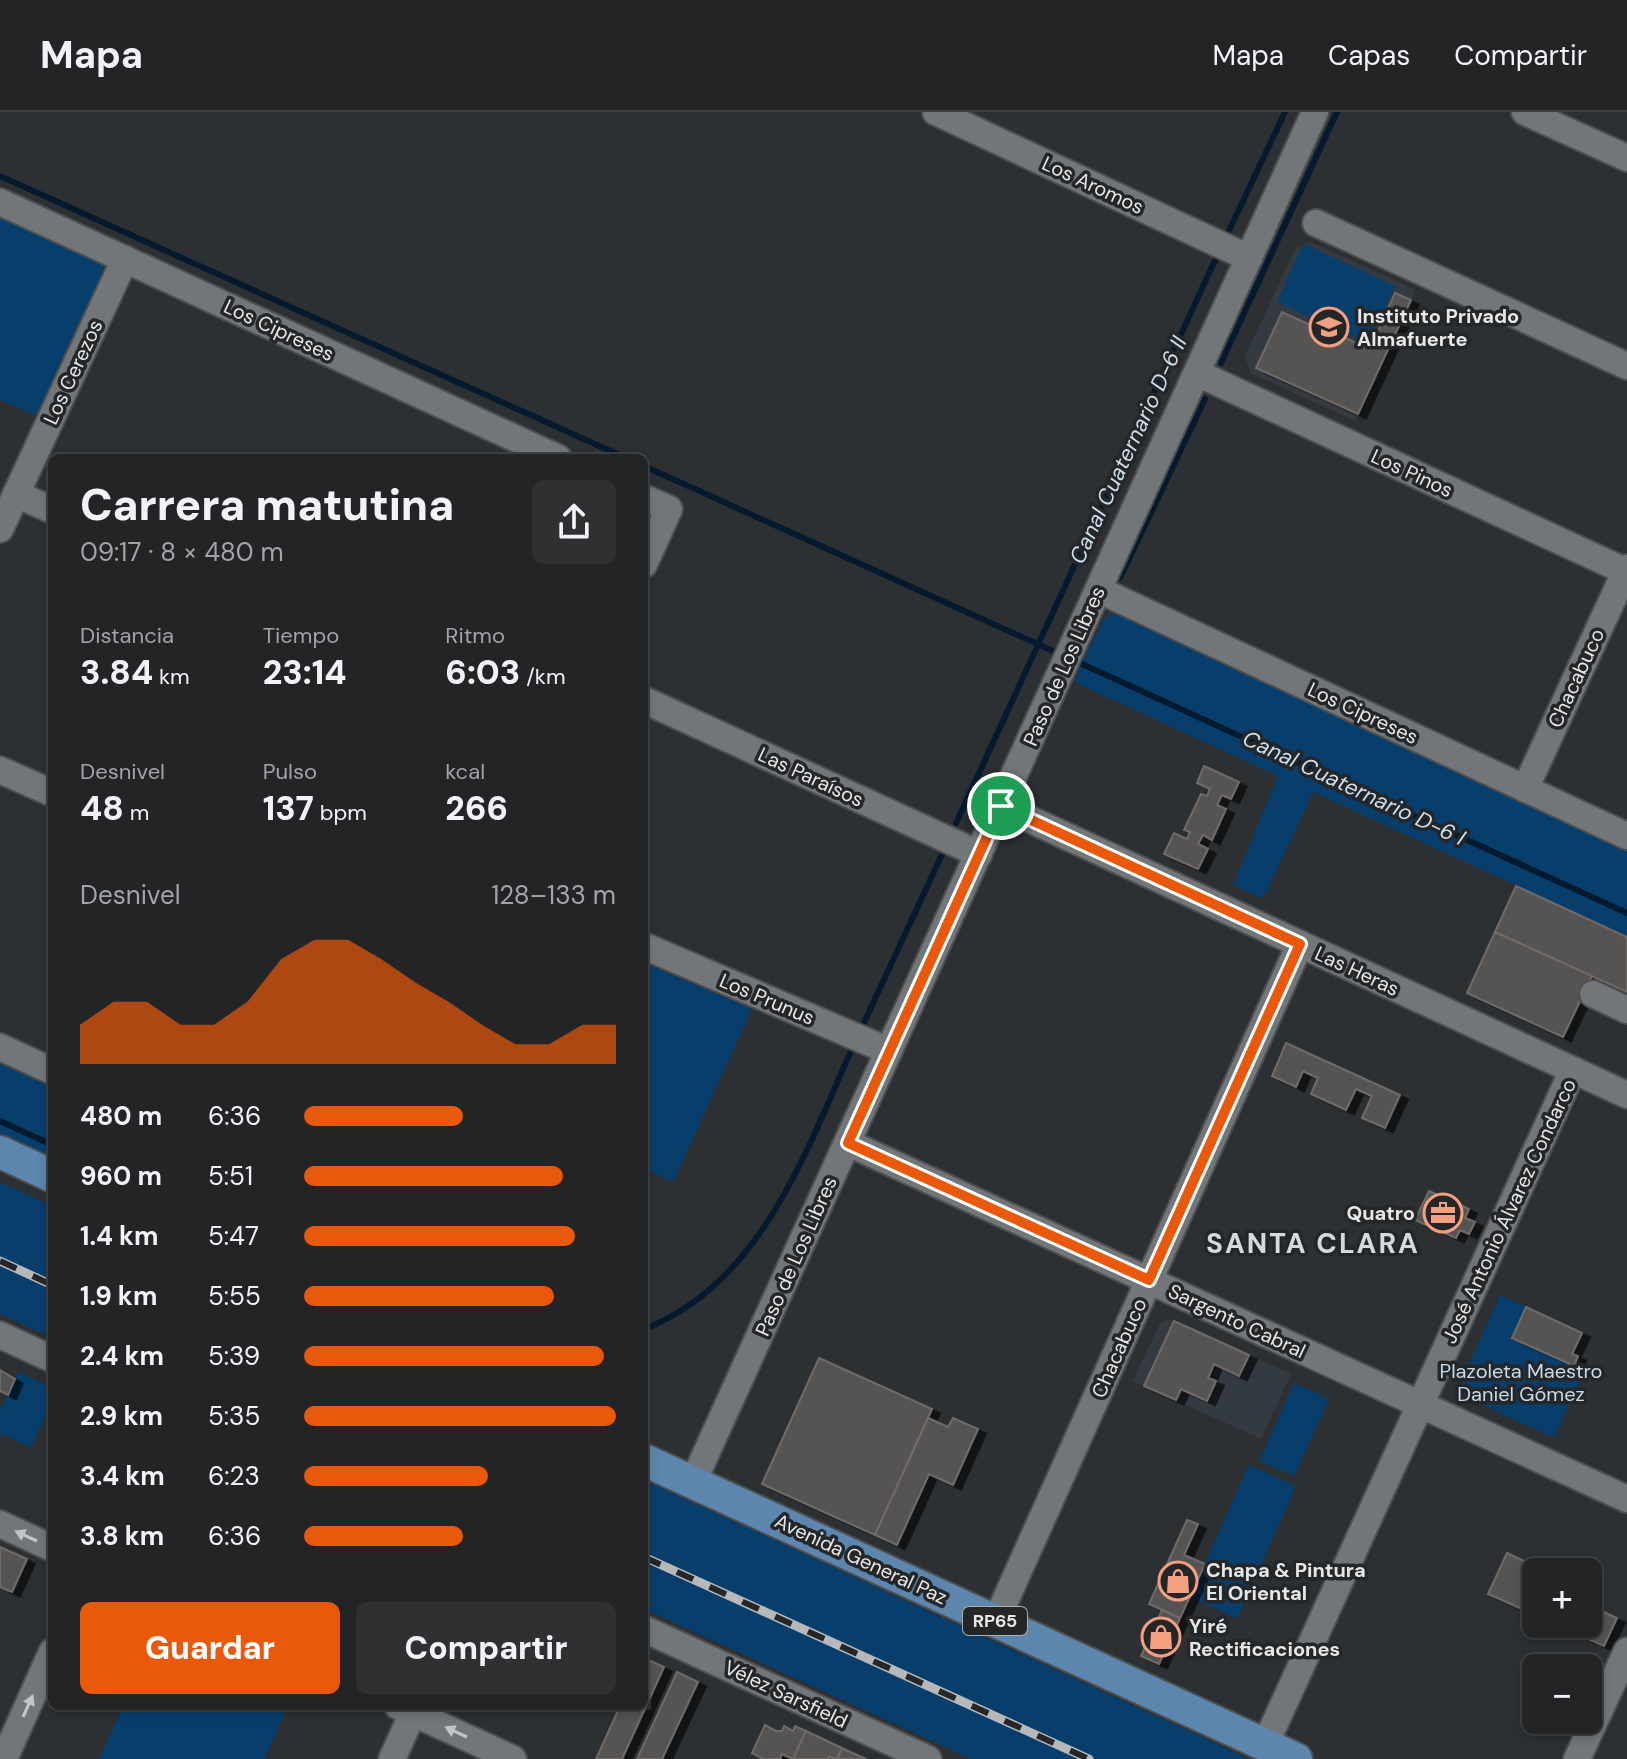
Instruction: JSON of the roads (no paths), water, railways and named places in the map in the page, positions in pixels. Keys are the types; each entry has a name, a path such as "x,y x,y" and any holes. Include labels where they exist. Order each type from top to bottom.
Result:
{"main road":[{"path":"0,1152 48,1174"},
{"path":"0,1175 48,1197"},
{"name":"Avenida General Paz","path":"648,1462 1296,1759"}],"street":[{"name":"Los Aromos","path":"936,112 1249,258"},
{"name":"Paso de Los Libres","path":"693,1482 1315,112"},
{"path":"1525,112 1627,158"},
{"name":"Los Cipreses","path":"0,202 549,454"},
{"path":"1316,223 1627,366"},
{"name":"Los Cerezos","path":"1,523 125,259"},
{"name":"Los Pinos","path":"1197,373 1626,571"},
{"path":"16,494 48,508"},
{"path":"648,500 669,509 648,555"},
{"name":"Chacabuco","path":"1525,789 1626,571"},
{"name":"Los Cipreses","path":"1099,590 1627,836"},
{"name":"Las Paraísos","path":"648,702 979,854"},
{"path":"0,770 48,791"},
{"name":"Las Heras","path":"1001,806 1573,1070 1624,1085"},
{"name":"Chacabuco","path":"996,1621 1300,944"},
{"name":"Los Prunus","path":"648,948 889,1051"},
{"path":"1593,994 1627,1010"},
{"path":"0,1047 48,1069"},
{"name":"José Antonio Álvarez Condarco","path":"1265,1745 1573,1070"},
{"name":"Sargento Cabral","path":"848,1143 1627,1499"},
{"path":"0,1335 48,1357"},
{"path":"0,1524 48,1546"},
{"name":"Vélez Sarsfield","path":"648,1631 928,1759"},
{"path":"1577,1759 1627,1651"},
{"path":"4,1759 48,1661"},
{"path":"392,1759 408,1710"},
{"path":"413,1710 513,1759"}],"waterway":[{"name":"Canal Cuaternario D-6 II","path":"1226,237 1285,112"},
{"path":"1221,363 1337,112"},
{"path":"0,176 617,454"},
{"name":"Canal Cuaternario D-6 II","path":"956,823 1217,256"},
{"path":"1120,578 1205,399"},
{"path":"648,468 1053,651"},
{"name":"Canal Cuaternario D-6 I","path":"1080,663 1627,913"},
{"path":"862,1027 945,848"},
{"path":"648,1327 684,1309 718,1282 747,1250 795,1174 850,1053"},
{"path":"0,1121 48,1143"}],"railway":[{"path":"0,1261 48,1283"},
{"path":"648,1559 1089,1759"}],"place":[{"name":"Instituto Privado Almafuerte","path":"1329,327"},
{"name":"Quatro","path":"1443,1213"},
{"name":"Chapa & Pintura El Oriental","path":"1178,1581"},
{"name":"Yiré Rectificaciones","path":"1161,1637"}],"district":[{"name":"SANTA CLARA","path":"1313,1243"}],"park label":[{"name":"Plazoleta Maestro Daniel Gómez","path":"1521,1382"}]}
